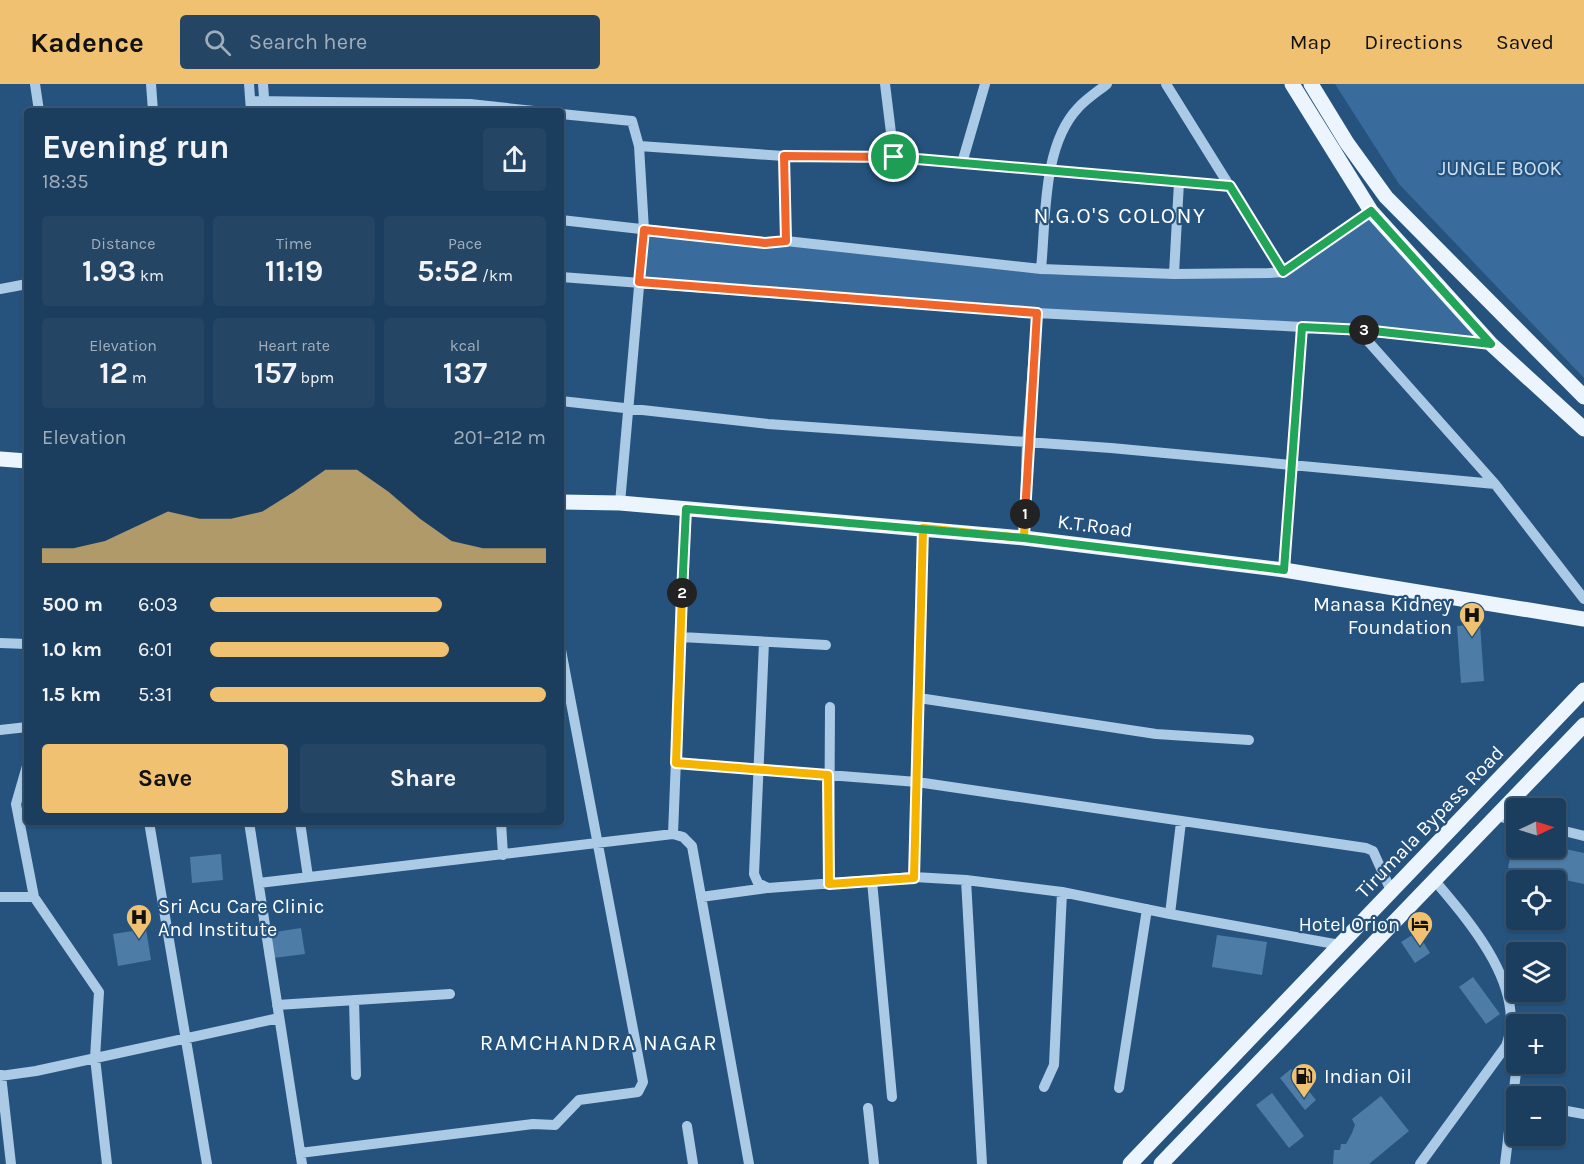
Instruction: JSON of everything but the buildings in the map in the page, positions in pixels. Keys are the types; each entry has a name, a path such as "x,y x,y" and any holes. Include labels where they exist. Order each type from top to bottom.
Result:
{"main road":[{"path":"1292,84 1371,211 1491,344 1584,429"},
{"path":"1311,84 1347,143 1386,197 1584,397"},
{"path":"0,459 24,461"},
{"name":"K.T.Road","path":"564,502 620,503 1024,538 1284,570 1584,620"},
{"name":"Tirumala Bypass Road","path":"1130,1164 1440,843 1584,690"},
{"path":"1161,1164 1584,725"},
{"path":"1440,843 1456,859"}],"street":[{"path":"35,84 39,108"},
{"path":"151,84 153,108"},
{"path":"249,84 251,106 469,108"},
{"path":"263,84 265,106"},
{"path":"885,84 894,157"},
{"path":"962,163 985,84"},
{"path":"1041,270 1050,171 1056,144 1063,129 1078,108 1107,84"},
{"path":"1166,84 1283,272"},
{"path":"564,114 632,121 639,146 644,230 620,503"},
{"path":"639,146 784,156 894,157 1230,186"},
{"path":"784,156 786,241"},
{"path":"1174,274 1179,182"},
{"path":"564,220 765,243 786,241 1041,270 1174,274 1283,272 1371,211"},
{"path":"564,277 1037,313 1358,330 1491,344"},
{"path":"0,289 24,285"},
{"path":"1024,538 1027,444 1037,313"},
{"path":"1284,570 1302,327"},
{"path":"1358,330 1495,484 1584,599"},
{"path":"564,401 768,424 1027,444 1111,448 1495,484"},
{"path":"673,834 686,509"},
{"path":"914,878 923,528"},
{"path":"681,637 826,645"},
{"path":"764,642 754,874 758,883 768,888"},
{"path":"0,643 24,644"},
{"path":"249,825 301,1159 533,1124 555,1125 579,1100 638,1092 642,1089 643,1082 600,844 564,665"},
{"path":"919,698 1156,734 1249,740"},
{"path":"829,884 830,707"},
{"path":"0,730 24,727"},
{"path":"676,763 917,782 1370,848 1392,893"},
{"path":"24,776 16,804 34,897 99,992 95,1058 107,1164"},
{"path":"1497,816 1506,818"},
{"path":"1170,914 1181,822"},
{"path":"150,825 207,1164"},
{"path":"300,825 308,877"},
{"path":"501,825 503,855"},
{"path":"1566,832 1584,836"},
{"path":"259,883 673,834 683,837 692,846 749,1164"},
{"path":"701,897 768,888 914,878 966,880 1062,892 1340,945"},
{"path":"966,880 981,1164"},
{"path":"872,881 892,1097"},
{"path":"1436,881 1475,928 1491,954 1511,1014"},
{"path":"1044,1088 1054,1065 1062,892"},
{"path":"0,897 34,897"},
{"path":"1119,1088 1147,909"},
{"path":"277,1005 450,994"},
{"path":"354,1000 356,1075"},
{"path":"11,1164 1,1075 95,1058 279,1018"},
{"path":"1420,1164 1506,1046"},
{"path":"868,1108 874,1164"},
{"path":"1566,1111 1584,1114"},
{"path":"687,1125 693,1164"},
{"path":"1505,1164 1508,1146"}],"green space":[{"name":"JUNGLE BOOK","path":"1335,84 1584,84 1584,378 1399,184"},
{"path":"1371,211 1491,344 639,282 644,227 786,241 1052,275 1283,272"}],"place":[{"name":"Manasa Kidney Foundation","path":"1472,638"},
{"name":"Sri Acu Care Clinic And Institute","path":"139,940"},
{"name":"Hotel Orion","path":"1420,947"},
{"name":"Indian Oil","path":"1304,1099"}],"district":[{"name":"N.G.O'S COLONY","path":"1120,216"},
{"name":"RAMCHANDRA NAGAR","path":"599,1043"}],"route":[{"path":"894,157 784,156 786,241 765,243 644,230 639,282 1037,313 1027,444 1024,538 923,528 914,878 829,884 828,775 676,763 686,509 923,528 973,533 1024,538 1284,570 1302,327 1358,330 1491,344 1371,211 1283,272 1230,186 894,157"}]}
